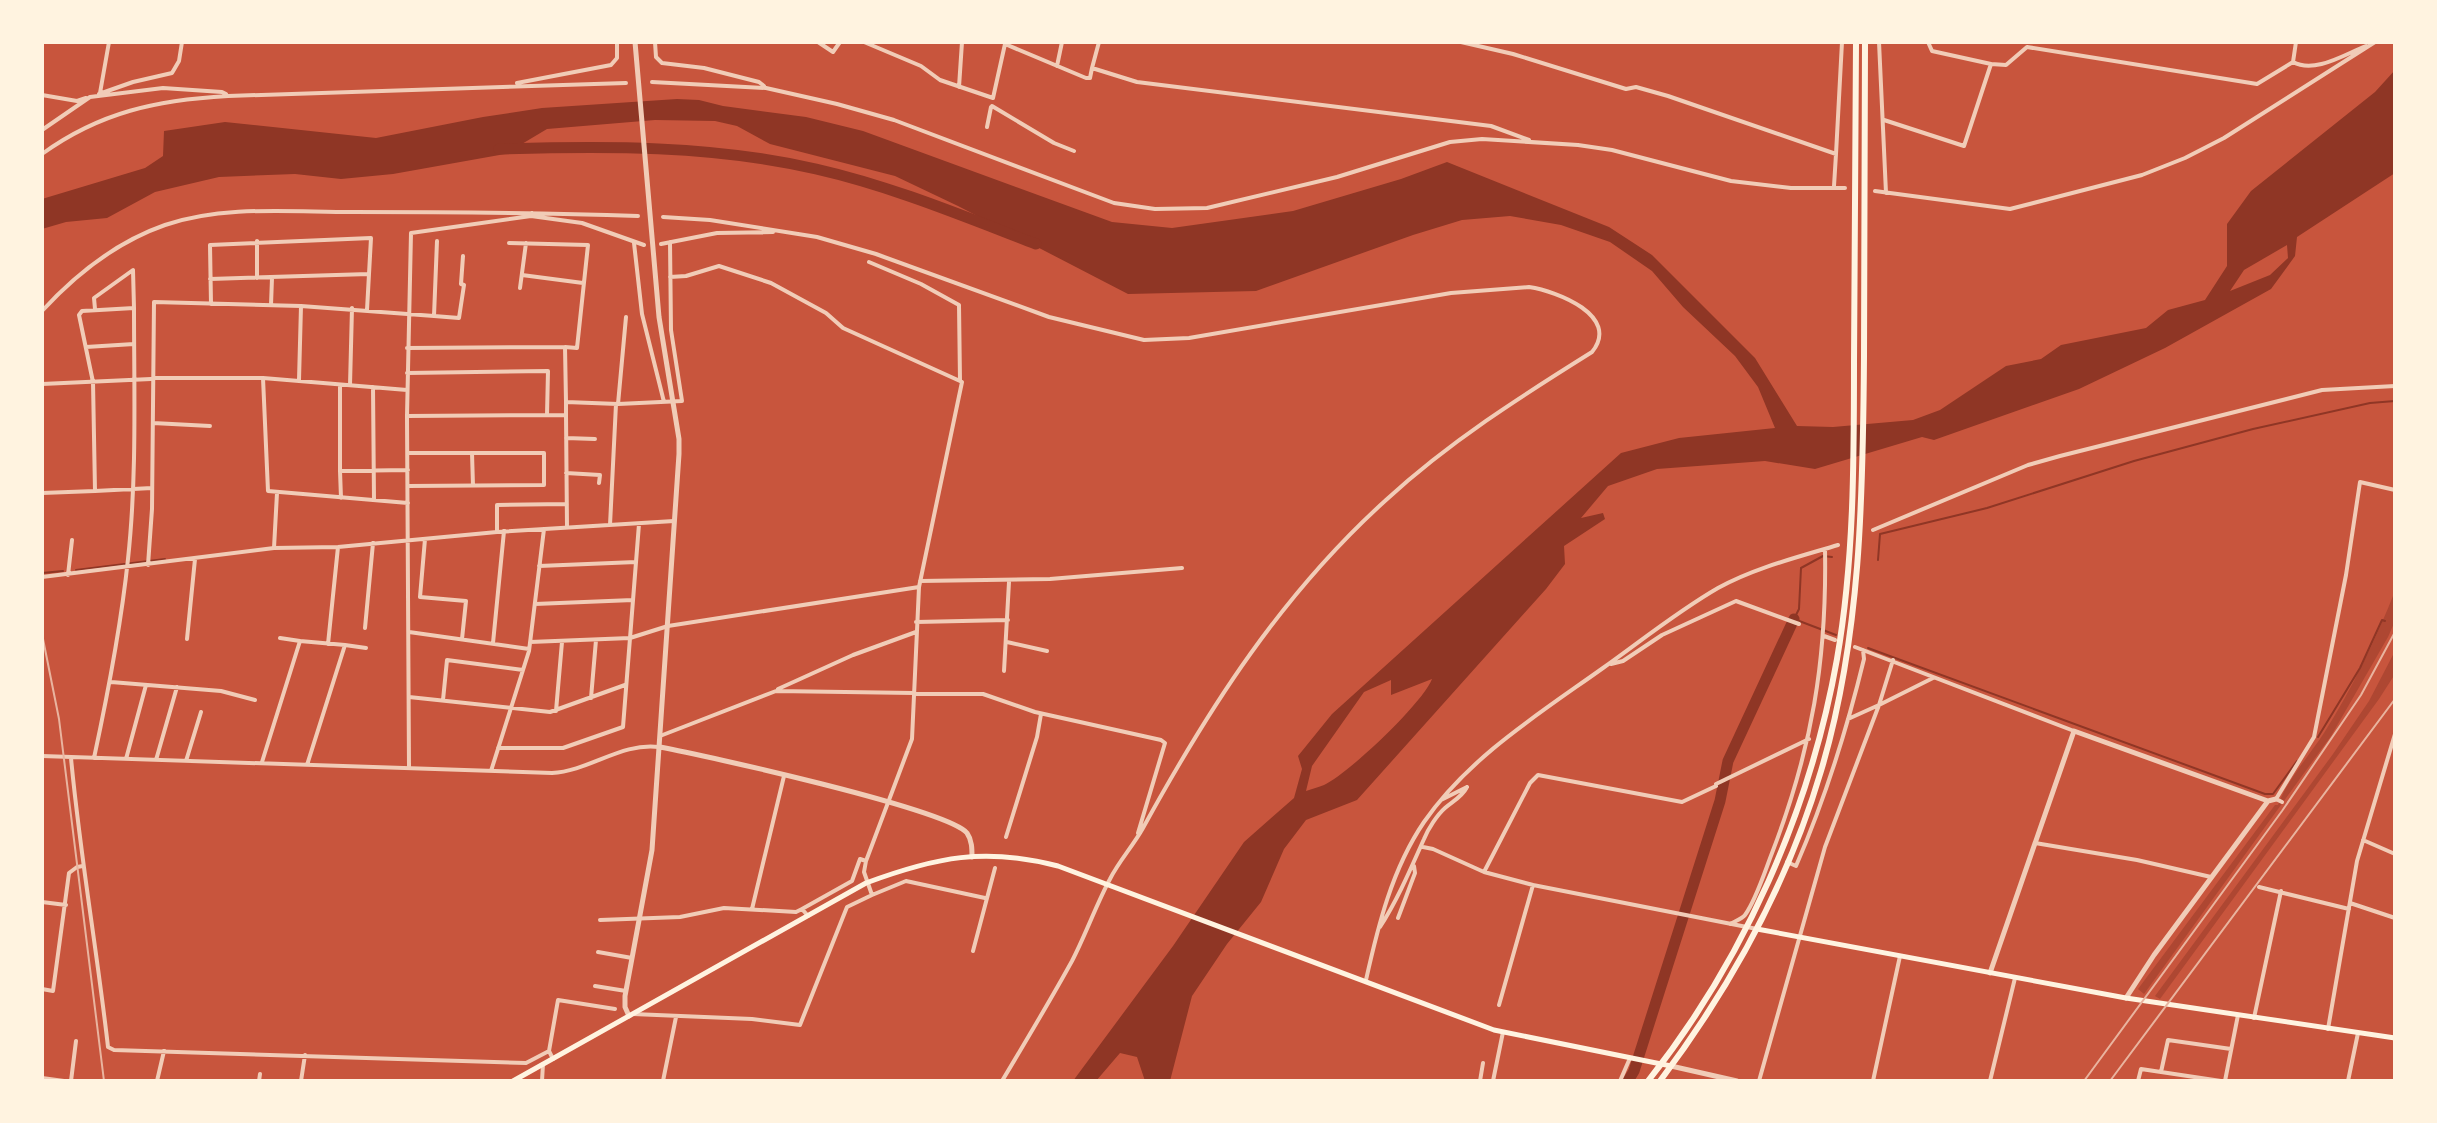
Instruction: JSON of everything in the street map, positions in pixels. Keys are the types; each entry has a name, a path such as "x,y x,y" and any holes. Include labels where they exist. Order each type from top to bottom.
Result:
{"highway":[{"path":"1648,1081 1723,970 1746,927 1798,810 1825,716 1844,611 1852,506 1856,42"},
{"path":"1660,1081 1718,998 1757,929 1787,862 1821,772 1839,701 1854,604 1862,506 1865,42"}],"main road":[{"path":"513,1081 866,883 926,862 972,857 1028,859 1058,866 1503,1032 1671,1066"},
{"path":"1757,929 2126,998 2395,1038"}],"street":[{"path":"100,93 109,42"},
{"path":"42,95 77,101 172,73 179,61 182,42"},
{"path":"511,86 524,80 611,65 617,58 617,42"},
{"path":"635,42 662,340 679,439 652,850 625,1007 631,1015 752,1019 800,1025 824,958 847,907 906,881 985,898"},
{"path":"655,42 656,57 662,63 704,68 759,82 766,88"},
{"path":"818,42 833,52 840,42"},
{"path":"864,42 910,60 935,78 993,98"},
{"path":"959,88 962,42"},
{"path":"1057,66 1062,42"},
{"path":"987,127 1005,43 1090,78 1099,42"},
{"path":"1461,42 1513,54 1626,89 1636,87 1668,96 1836,154"},
{"path":"1834,187 1842,42"},
{"path":"1879,42 1886,193"},
{"path":"1928,42 1932,51 1991,64 2006,65 2027,47 2257,84 2293,62"},
{"path":"2293,62 2296,42"},
{"path":"2293,62 2303,67 2313,66 2373,43"},
{"path":"1875,191 2010,209 2142,175 2224,138 2373,43"},
{"path":"1884,120 1964,146 1991,64"},
{"path":"1092,68 1137,82 1491,126 1530,141"},
{"path":"652,82 766,88 863,111 1104,200 1155,209 1207,208 1337,177 1450,142 1497,138 1612,150 1731,181 1791,188 1845,188"},
{"path":"42,154 70,134 130,109 167,101 228,96 626,83"},
{"path":"42,130 90,97 163,88 222,92 228,96"},
{"path":"992,106 1054,143 1074,151"},
{"path":"42,311 80,274 112,250 141,234 199,216 250,211 638,216"},
{"path":"409,768 407,348 411,233 532,214 582,223 644,245"},
{"path":"663,217 710,220 817,237 876,254 1081,326 1144,340 1189,338 1436,295 1503,287 1541,289 1595,317 1599,327 1597,345 1592,352 1517,397 1387,498 1320,567 1241,664 1212,707 1108,885 1072,960 1002,1081"},
{"path":"661,244 717,233 784,232"},
{"path":"211,304 210,245 371,238 367,310"},
{"path":"257,241 257,278"},
{"path":"434,316 437,241"},
{"path":"566,402 617,404 682,401 671,330 670,242"},
{"path":"407,348 577,348 588,245 509,243"},
{"path":"520,288 526,243"},
{"path":"634,243 642,314 664,402"},
{"path":"148,565 154,302 352,308 459,318 464,285 461,284 463,256"},
{"path":"869,262 921,284 959,305 962,382 920,584 910,749 866,861 864,872 872,895"},
{"path":"670,277 686,276 719,266 771,283 826,313 843,328 960,381"},
{"path":"94,758 111,682 128,561 133,488 133,270 94,298 95,310"},
{"path":"210,279 369,274"},
{"path":"522,275 583,283"},
{"path":"271,305 272,278"},
{"path":"299,380 301,306"},
{"path":"95,491 93,382 79,315 82,311 134,308"},
{"path":"350,385 352,308"},
{"path":"610,525 626,317"},
{"path":"86,347 134,344"},
{"path":"565,347 567,527"},
{"path":"407,373 548,371 547,415"},
{"path":"42,384 153,378 263,378 407,390"},
{"path":"263,378 268,491 408,503"},
{"path":"340,385 341,498"},
{"path":"1873,530 2039,462 2322,390 2395,386"},
{"path":"373,387 374,500"},
{"path":"407,416 566,415"},
{"path":"153,423 210,426"},
{"path":"566,438 595,439"},
{"path":"408,453 544,453 544,485 408,486"},
{"path":"472,453 473,486"},
{"path":"340,471 408,470"},
{"path":"566,473 600,475 599,483"},
{"path":"1855,647 2074,731 2268,801 2279,801 2313,743 2346,575 2360,482 2395,490"},
{"path":"42,493 152,488"},
{"path":"274,548 277,493"},
{"path":"497,532 497,505 567,504"},
{"path":"42,577 274,548 338,547 504,531 676,520"},
{"path":"498,748 563,748 623,727 639,524"},
{"path":"491,771 530,645 544,528"},
{"path":"493,643 504,531"},
{"path":"425,539 420,597 466,601 462,639"},
{"path":"68,575 72,540"},
{"path":"365,628 373,543"},
{"path":"1366,980 1386,901 1412,842 1440,800 1503,742 1720,587 1838,545"},
{"path":"328,644 338,547"},
{"path":"1730,924 1745,915 1766,867 1809,739 1825,627 1825,550"},
{"path":"187,639 195,559"},
{"path":"539,566 636,562"},
{"path":"409,632 530,645 630,638 668,626 920,584 1095,577 1182,568"},
{"path":"1004,671 1009,581"},
{"path":"535,604 633,600"},
{"path":"1608,665 1623,661 1662,635 1736,601 1798,623"},
{"path":"916,622 1008,620"},
{"path":"660,736 916,632"},
{"path":"1824,635 1835,640"},
{"path":"280,638 366,648"},
{"path":"591,698 596,640"},
{"path":"262,763 300,641"},
{"path":"556,711 562,641"},
{"path":"1007,642 1047,651"},
{"path":"307,765 345,645"},
{"path":"1787,862 1796,866 1798,861 1848,719 1864,659 1863,650"},
{"path":"443,700 447,660 523,670"},
{"path":"1759,1081 1825,847 1893,660"},
{"path":"1848,719 1933,678"},
{"path":"111,682 221,691 255,700"},
{"path":"126,759 146,685"},
{"path":"409,697 556,711 626,685"},
{"path":"156,760 177,687"},
{"path":"776,691 983,694 1041,714 1161,740 1165,743 1135,843"},
{"path":"186,761 201,712"},
{"path":"1006,837 1041,714"},
{"path":"1990,973 2074,731"},
{"path":"2328,1029 2357,861 2395,734"},
{"path":"1484,872 1530,783 1538,775 1682,802 1809,739"},
{"path":"42,756 559,773 628,750 660,747 889,802 956,826 967,834 972,857"},
{"path":"71,758 108,1047 114,1050 526,1063 549,1051"},
{"path":"752,909 784,776"},
{"path":"1376,932 1414,866 1423,840 1445,808 1467,787 1440,800"},
{"path":"2126,998 2154,955 2268,801"},
{"path":"2363,840 2395,854"},
{"path":"2035,843 2137,860 2211,877"},
{"path":"1423,847 1484,872 1533,885 1757,929"},
{"path":"600,920 680,917 724,908 796,912 852,881 860,859 866,861"},
{"path":"42,991 53,991 69,873 83,866"},
{"path":"1398,918 1415,873 1414,866"},
{"path":"973,951 995,868"},
{"path":"1499,1005 1533,885"},
{"path":"2259,887 2349,909"},
{"path":"2254,1018 2281,891"},
{"path":"42,902 66,905"},
{"path":"2350,903 2395,918"},
{"path":"802,909 808,916"},
{"path":"598,952 632,958"},
{"path":"1873,1081 1900,956"},
{"path":"1990,1081 2015,978"},
{"path":"595,986 626,991"},
{"path":"553,1059 549,1051 558,1000 615,1009"},
{"path":"2138,1081 2141,1069 2223,1081 2238,1015"},
{"path":"663,1081 676,1017"},
{"path":"1493,1081 1503,1032"},
{"path":"2348,1081 2358,1033"},
{"path":"2161,1072 2168,1040 2231,1049"},
{"path":"71,1081 76,1041"},
{"path":"157,1081 164,1051"},
{"path":"301,1081 305,1055"},
{"path":"1620,1081 1631,1057"},
{"path":"1480,1081 1483,1063"},
{"path":"542,1081 543,1064"},
{"path":"1671,1066 1737,1081"},
{"path":"259,1081 260,1074"},
{"path":"42,1078 64,1081"}],"shaded area":[{"path":"2395,70 2395,173 2297,237 2295,256 2271,289 2165,348 2079,389 1934,440 1922,437 1815,469 1765,461 1657,469 1608,486 1581,518 1603,513 1605,519 1564,546 1565,564 1546,589 1357,800 1306,820 1284,849 1261,902 1227,944 1192,996 1170,1081 1145,1081 1137,1057 1120,1053 1096,1081 1073,1081 1173,946 1244,842 1294,798 1302,769 1298,756 1332,714 1621,453 1679,438 1775,428 1758,387 1735,356 1683,307 1652,271 1610,242 1561,225 1510,216 1462,220 1256,291 1128,294 895,176 770,144 737,126 715,121 655,120 547,129 505,154 393,174 341,179 295,174 219,177 155,192 107,218 66,222 42,229 42,199 145,168 163,156 164,131 225,122 376,138 542,108 677,99 806,117 863,131 1112,222 1172,228 1293,211 1447,162 1609,227 1652,255 1755,358 1797,426 1833,427 1913,420 1940,410 2006,366 2041,359 2061,345 2146,328 2168,310 2205,300 2227,266 2227,224 2251,191 2375,92","holes":["2287,245 2288,258 2270,275 2230,291 2244,270","1432,679 1415,704 1366,753 1324,785 1306,791 1312,766 1364,692 1391,680 1391,695"]},
{"path":"2395,591 2395,621 2388,637 2331,736 2144,994 2138,989 2278,805 2293,777 2324,733 2363,663"},
{"path":"2395,651 2395,674 2379,699 2160,999 2155,996 2333,754 2369,701"}],"waterway":[{"path":"499,149 658,149 777,161 872,184 1036,244"},
{"path":"1878,560 1880,534 1987,508 2134,461 2253,429 2370,403 2395,401"},
{"path":"1832,557 1823,556 1801,568 1799,609 1794,619 1836,635"},
{"path":"76,570 165,559"},
{"path":"42,573 63,571"},
{"path":"1628,1081 1634,1071 1720,801 1728,761 1794,619"},
{"path":"2318,737 2360,668 2382,620 2385,621"},
{"path":"1868,648 2265,794 2273,794 2297,761"}],"railway":[{"path":"2084,1081 2282,811 2361,695 2395,632"},
{"path":"42,634 59,719 104,1081"},
{"path":"2110,1081 2395,699"}]}
